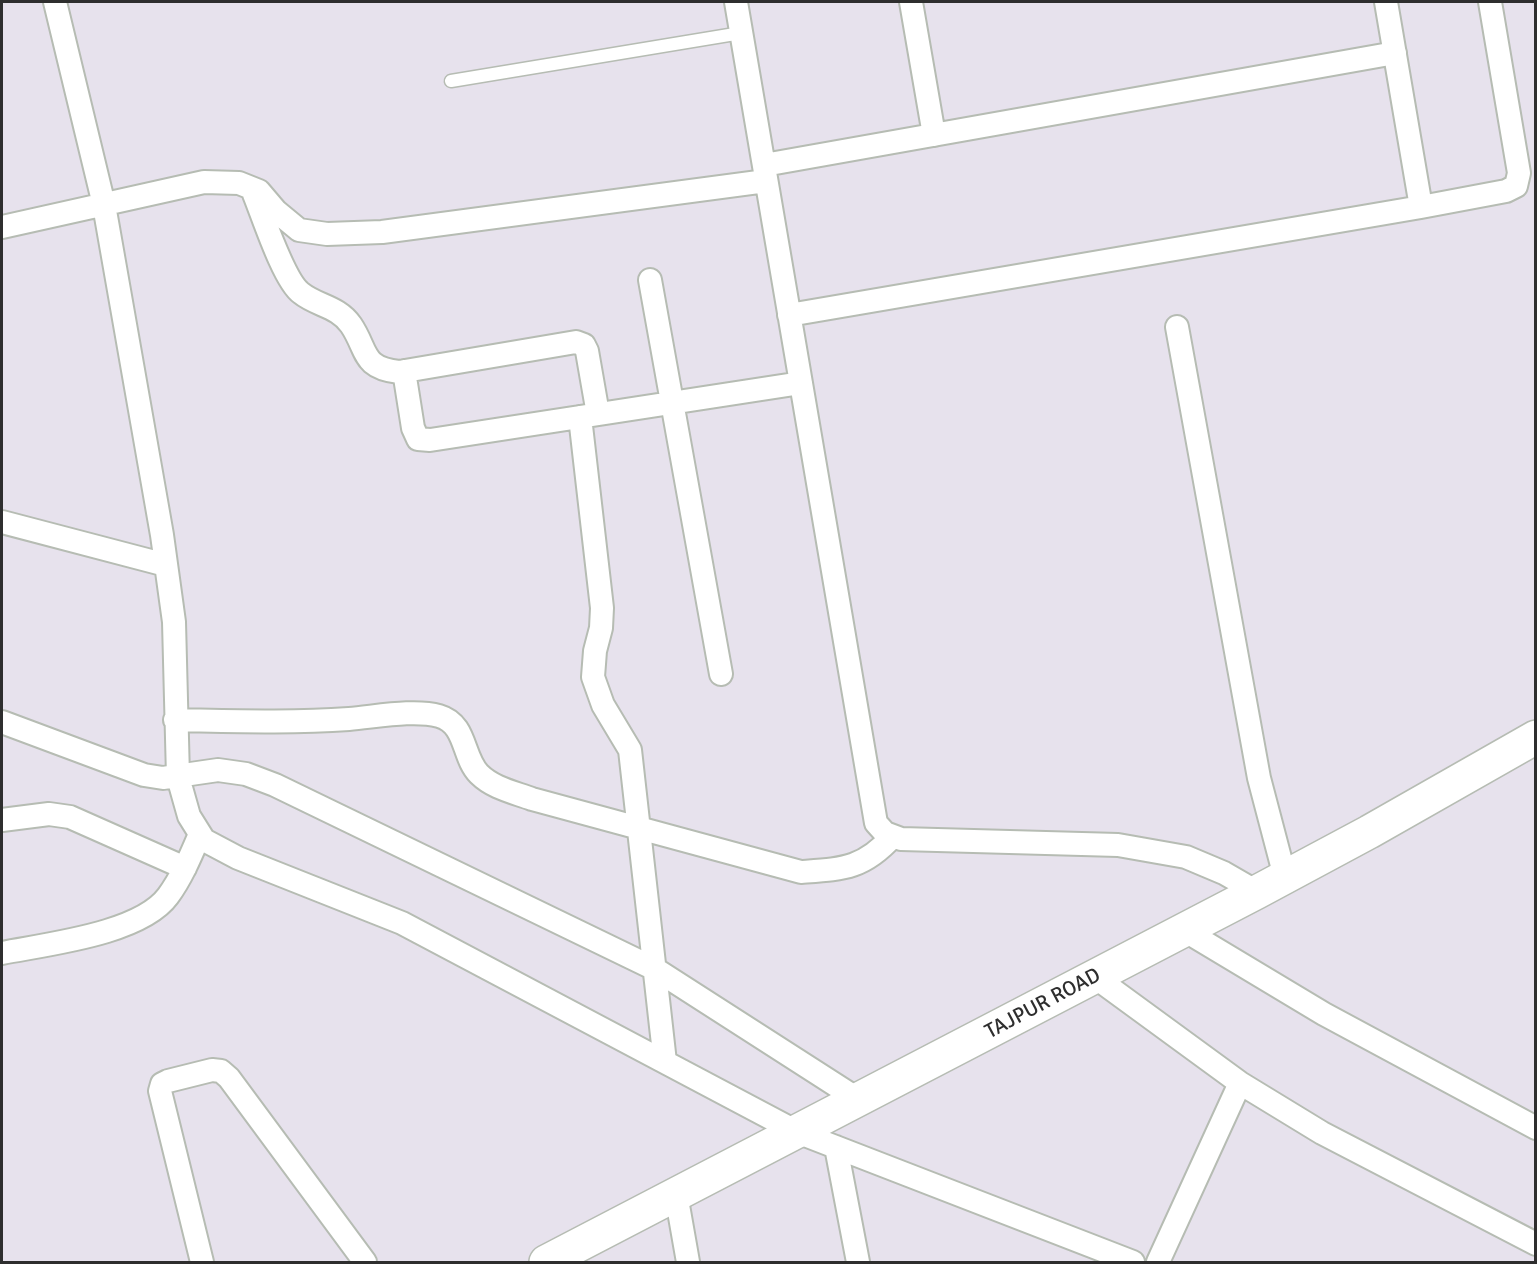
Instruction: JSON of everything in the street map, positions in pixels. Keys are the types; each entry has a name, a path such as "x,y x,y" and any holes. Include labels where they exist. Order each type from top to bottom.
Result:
{"main road":[{"name":"TAJPUR ROAD","path":"546,1263 1271,885 1370,832 1536,737"}],"street":[{"path":"55,2 104,205 166,565 174,622 178,777 189,816 204,840 238,858 402,923 797,1132 1133,1263"},
{"path":"736,2 873,808 876,823 885,833 901,839 1118,845 1186,857 1224,873 1271,885 1259,778 1178,327"},
{"path":"912,2 934,135"},
{"path":"1386,2 1421,207"},
{"path":"789,315 1506,191 1515,186 1519,172 1490,2"},
{"path":"2,227 204,182 239,183 259,191 276,211 300,230 327,234 382,232 765,173 934,135 1395,54"},
{"path":"252,189 289,279 300,293 341,314 351,325 369,361 384,371 405,371 576,342 584,345 587,351 602,609 593,677 603,705 630,750 665,1062"},
{"path":"650,280 721,674"},
{"path":"405,371 413,428 418,439 430,440 801,383"},
{"path":"2,522 166,565"},
{"path":"176,720 277,722 409,714 440,716 458,727 477,772 495,786 532,799 801,872 840,869 863,862 879,852 893,836"},
{"path":"2,722 144,775 163,778 178,777 218,770 246,774 275,785 655,969 859,1100"},
{"path":"2,820 49,814 70,817 186,868"},
{"path":"2,952 79,938 128,924 150,913 168,897 186,868 200,834"},
{"path":"1184,930 1324,1014 1536,1128"},
{"path":"1095,977 1240,1083 1323,1133 1536,1244"},
{"path":"202,1263 160,1091 162,1084 168,1081 212,1070 221,1071 229,1078 364,1263"},
{"path":"1158,1263 1240,1083"},
{"path":"836,1147 858,1263"},
{"path":"676,1194 688,1263"}],"lane":[{"path":"452,81 741,33"}]}
